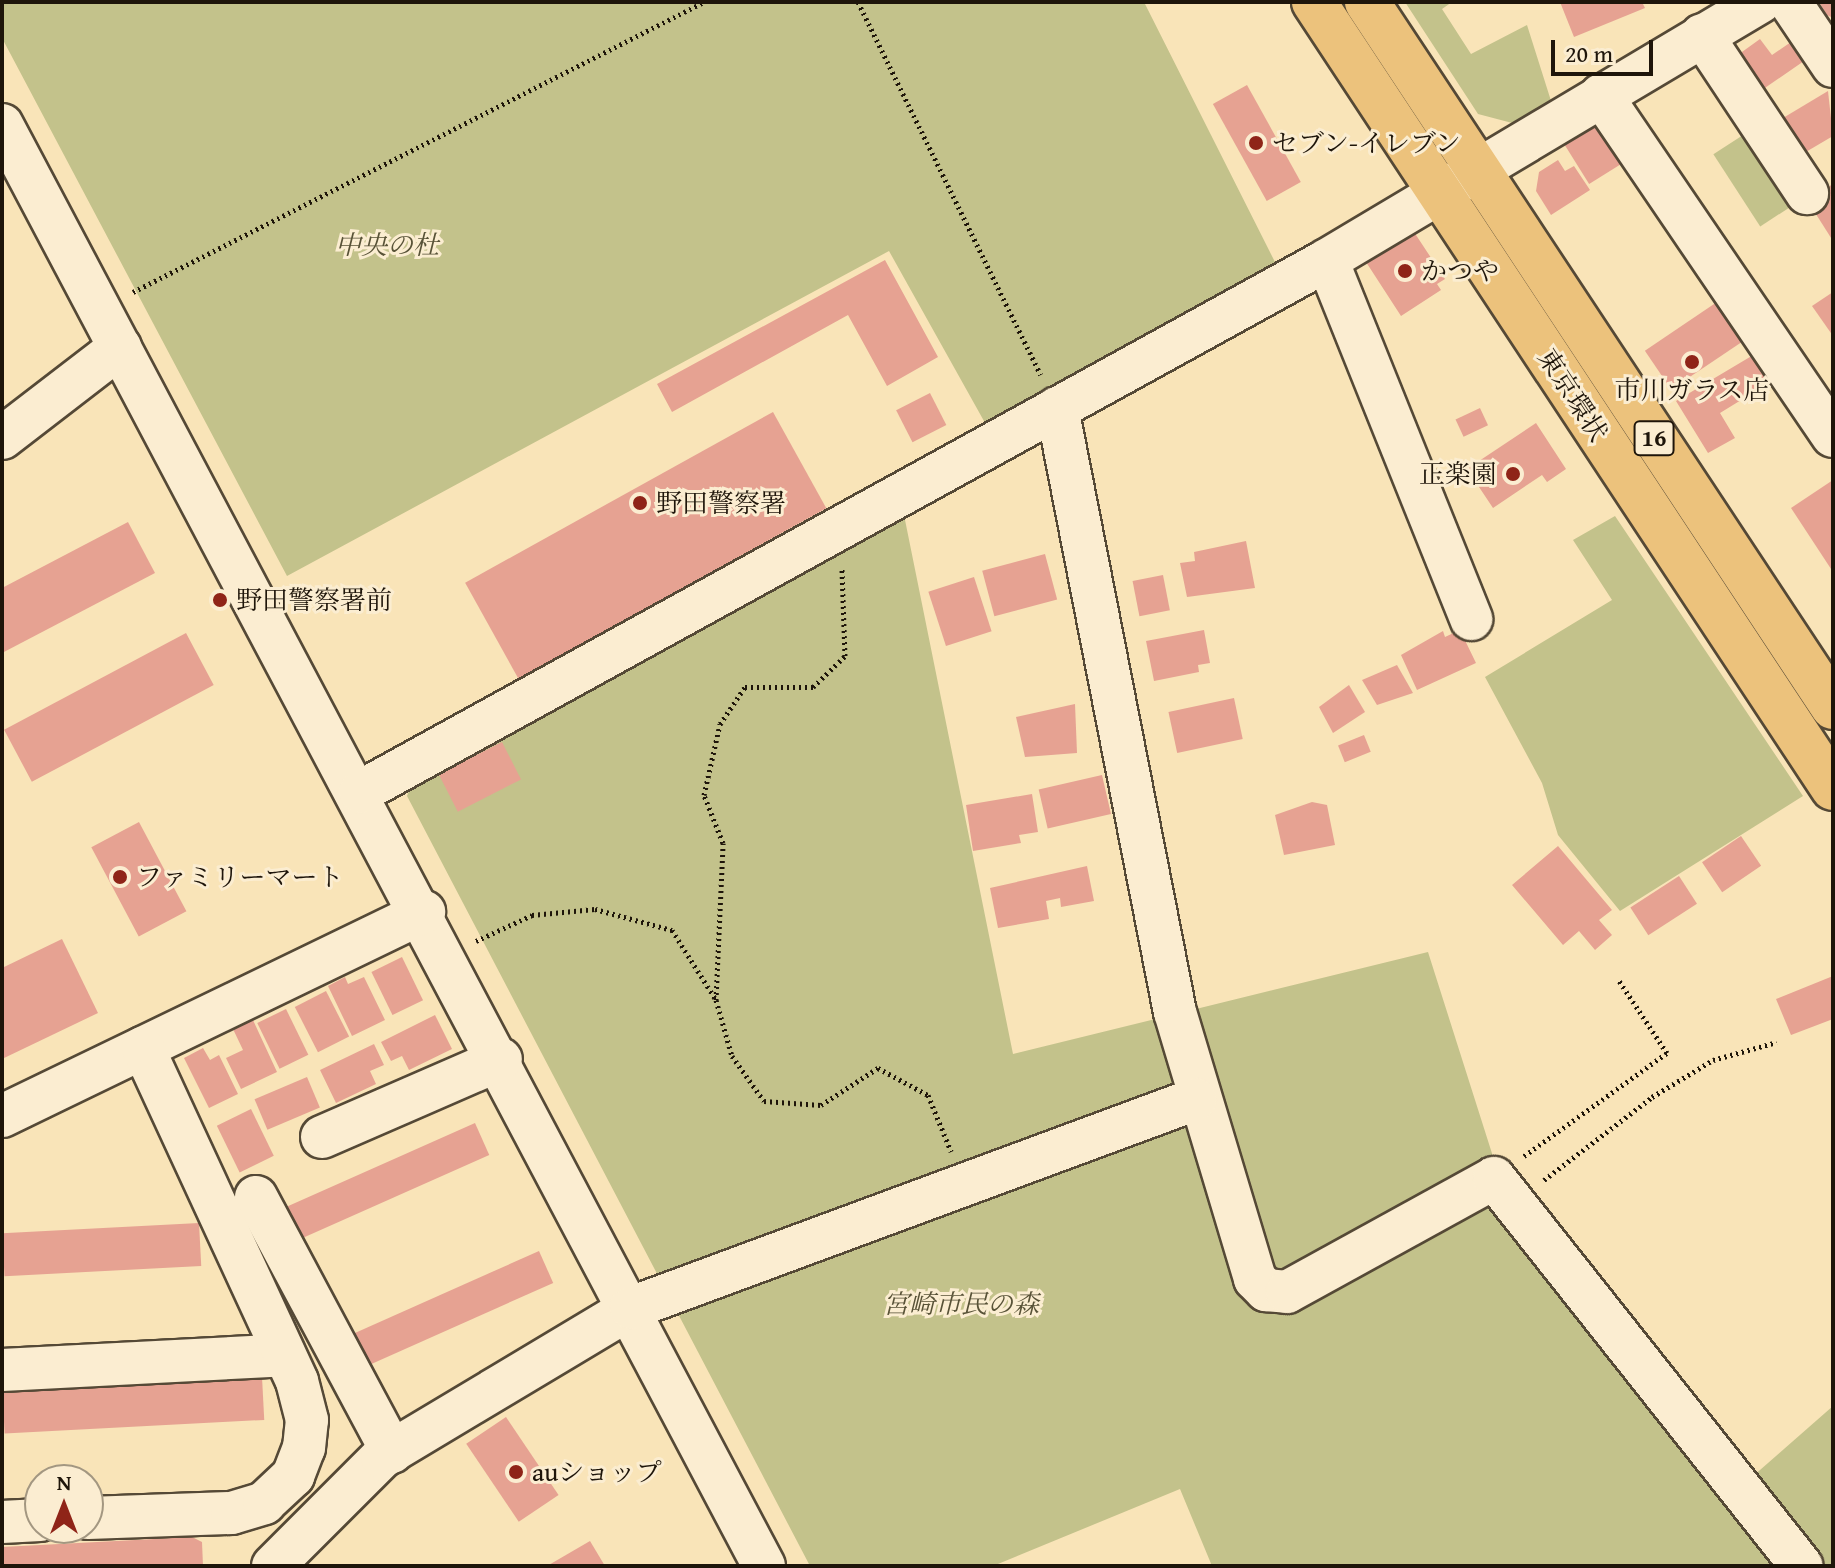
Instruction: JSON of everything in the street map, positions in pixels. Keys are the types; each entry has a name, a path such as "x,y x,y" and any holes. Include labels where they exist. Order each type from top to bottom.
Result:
{"highway":[{"name":"東京環状","path":"1314,2 1458,182 1833,707"},
{"name":"東京環状","path":"1367,2 1458,182 1833,788"}],"street":[{"path":"360,792 1327,260 1760,2"},
{"path":"1790,2 1833,66"},
{"path":"1702,35 1807,193"},
{"path":"1601,95 1832,430"},
{"path":"2,125 424,912 764,1566"},
{"path":"1327,260 1471,619"},
{"path":"2,438 120,347"},
{"path":"1057,408 1196,1099 1255,1279 1266,1290 1287,1292 1504,1191 1801,1566"},
{"path":"2,1116 424,912"},
{"path":"104,1517 232,1513 264,1503 293,1476 304,1448 307,1420 285,1355 143,1048"},
{"path":"322,1137 501,1059"},
{"path":"273,1566 313,1520 392,1452 631,1308 1196,1099"},
{"path":"256,1197 392,1452"},
{"path":"2,1370 285,1355"},
{"path":"2,1522 24,1521"}],"path":[{"path":"101,310 704,2"},
{"path":"858,2 1057,408"},
{"path":"716,1000 723,843 704,795 720,724 745,687 813,687 845,656 846,580 831,533"},
{"path":"476,941 532,915 595,909 672,930 716,1000 732,1056 764,1101 821,1105 878,1068 928,1095 965,1184"},
{"path":"1504,1191 1667,1053 1618,979"},
{"path":"1504,1191 1713,1060 1777,1042"}],"green space":[{"name":"中央の杜","path":"2,2 1144,2 1278,268 989,430 889,251 287,576 2,38"},
{"path":"1405,2 1452,2 1442,9 1471,54 1527,25 1552,104 1516,124 1478,114"},
{"path":"1757,126 1804,198 1760,226 1713,154"},
{"name":"宮崎市民の森","path":"903,510 1013,1054 1428,952 1496,1166 1736,1491 1833,1406 1833,1566 1212,1566 1180,1489 993,1566 810,1566 407,796 413,780"},
{"path":"1615,516 1803,796 1620,911 1558,835 1542,783 1485,677 1612,600 1573,540"}],"building":[{"path":"1560,2 1642,2 1645,8 1574,37"},
{"path":"1819,2 1833,2 1833,18 1827,15"},
{"path":"1760,39 1772,55 1791,42 1804,61 1759,92 1735,57"},
{"name":"セブン-イレブン","path":"1247,85 1301,182 1267,201 1213,104"},
{"path":"1828,91 1833,136 1799,156 1778,121"},
{"path":"1608,118 1632,157 1589,184 1565,145"},
{"path":"1558,160 1565,171 1574,166 1590,190 1551,215 1536,191 1539,172"},
{"path":"1833,184 1833,241 1807,200"},
{"name":"かつや","path":"1414,232 1445,279 1437,284 1441,290 1401,316 1366,262"},
{"path":"885,260 938,357 887,386 848,315 672,412 657,384"},
{"path":"1833,292 1833,336 1812,306"},
{"path":"1717,302 1743,341 1671,390 1645,351"},
{"path":"1760,351 1777,378 1720,413 1735,438 1708,453 1676,401"},
{"path":"930,393 946,425 912,442 896,410"},
{"path":"1480,408 1488,425 1464,437 1456,419"},
{"path":"773,412 826,508 518,679 465,583"},
{"path":"1536,423 1566,469 1547,482 1542,475 1493,508 1467,469"},
{"path":"1833,480 1833,572 1791,508"},
{"path":"128,522 155,573 2,653 2,588"},
{"path":"1246,541 1255,588 1187,597 1180,563 1195,561 1194,552"},
{"path":"1045,554 1057,599 994,616 982,571"},
{"path":"1163,575 1170,610 1139,616 1133,581"},
{"path":"974,577 992,631 946,646 928,592"},
{"path":"1204,630 1210,663 1198,665 1199,672 1154,681 1146,641"},
{"path":"1460,630 1476,663 1417,690 1401,655 1443,631 1445,637"},
{"path":"186,633 214,685 32,782 4,730"},
{"path":"1397,665 1413,693 1377,705 1362,680"},
{"path":"1349,685 1365,712 1333,733 1319,707"},
{"path":"1234,698 1243,739 1177,753 1168,712"},
{"path":"1075,704 1077,753 1025,757 1016,717"},
{"path":"1364,735 1371,752 1345,762 1338,745"},
{"path":"502,742 521,779 458,812 439,774"},
{"path":"1102,775 1111,814 1048,829 1039,790"},
{"path":"1032,794 1038,832 1019,835 1021,843 973,851 966,805"},
{"path":"1312,802 1327,805 1335,845 1284,855 1275,815"},
{"path":"139,822 186,911 139,937 91,847"},
{"path":"1741,836 1761,866 1722,892 1702,862"},
{"path":"1558,846 1612,910 1599,920 1612,935 1595,950 1579,931 1563,945 1512,885"},
{"path":"1087,866 1094,901 1061,907 1060,898 1046,901 1049,919 998,928 990,888"},
{"path":"1679,876 1697,904 1648,935 1630,908"},
{"path":"62,939 98,1013 2,1059 2,968"},
{"path":"402,957 423,1000 392,1015 371,972"},
{"path":"1833,976 1833,1019 1791,1035 1776,999"},
{"path":"345,977 348,984 364,977 385,1020 352,1036 328,986"},
{"path":"326,991 349,1036 318,1052 295,1007"},
{"path":"286,1009 308,1055 280,1069 257,1023"},
{"path":"435,1015 452,1049 409,1070 402,1056 391,1061 381,1042"},
{"path":"253,1020 277,1072 241,1089 226,1058 243,1050 233,1029"},
{"path":"374,1044 384,1065 370,1071 376,1084 336,1103 320,1070"},
{"path":"203,1048 210,1060 219,1055 238,1094 209,1108 184,1058"},
{"path":"307,1077 320,1107 267,1130 255,1099"},
{"path":"251,1109 274,1156 240,1172 217,1126"},
{"path":"475,1123 489,1155 299,1240 285,1208"},
{"path":"199,1223 201,1266 5,1276 2,1233"},
{"path":"539,1251 553,1283 364,1367 350,1335"},
{"path":"262,1377 264,1420 5,1434 2,1391"},
{"path":"506,1417 559,1495 519,1522 466,1444"},
{"path":"192,1537 202,1542 203,1566 2,1566 2,1547"},
{"path":"590,1541 605,1566 547,1566"}],"place":[{"name":"セブン-イレブン","path":"1256,143"},
{"name":"かつや","path":"1405,271"},
{"name":"市川ガラス店","path":"1692,362"},
{"name":"正楽園","path":"1513,474"},
{"name":"野田警察署","path":"640,503"},
{"name":"野田警察署前","path":"220,600"},
{"name":"ファミリーマート","path":"120,877"},
{"name":"auショップ","path":"516,1472"}]}
